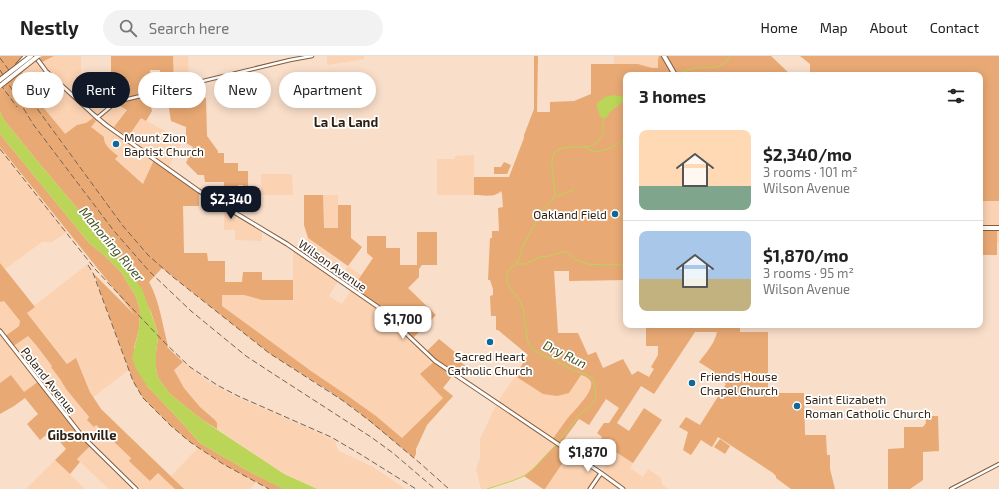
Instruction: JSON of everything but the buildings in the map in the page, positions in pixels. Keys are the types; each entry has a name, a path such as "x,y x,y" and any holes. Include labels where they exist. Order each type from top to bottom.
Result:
{"highway":[{"path":"13,70 26,56"},
{"path":"0,80 30,56"},
{"path":"0,86 38,56"},
{"path":"21,69 42,56"},
{"path":"664,56 673,72"},
{"path":"983,228 999,228"}],"main road":[{"name":"Wilson Avenue","path":"34,56 46,71 97,118 199,191 293,248 378,307 435,361 562,446 622,489"},
{"name":"Poland Avenue","path":"0,332 82,436 136,489"},
{"path":"590,489 601,473"}],"street":[{"path":"97,118 115,103 124,100 312,56"},
{"path":"951,489 999,464"}],"shaded area":[{"path":"0,56 34,56 38,59 42,56 54,56 40,63 37,59 20,70 22,72 12,72 12,108 45,108 65,134 77,125 86,123 93,118 96,121 91,127 104,137 106,145 118,156 115,159 143,184 154,160 199,191 199,206 183,206 184,253 207,253 208,261 225,261 225,282 242,282 243,272 262,272 262,280 293,280 293,300 262,300 244,295 222,295 222,306 376,416 402,438 443,398 420,374 435,361 426,352 439,339 456,353 453,357 466,366 459,377 454,374 443,388 453,396 427,425 416,449 414,458 356,410 269,353 162,268 149,282 158,305 167,347 183,362 174,370 184,388 200,407 215,420 217,423 217,429 201,419 170,394 158,378 156,368 158,338 157,330 151,312 130,271 39,163 4,120 0,112"},
{"path":"54,56 81,56 81,72 72,72 72,108 124,108 182,141 168,169 144,184 115,159 64,145 37,108 64,108 64,72 18,72 36,58 40,63"},
{"path":"111,56 173,56 174,72 150,70 150,72 138,72 138,108 151,108 152,111 146,121 141,118 128,137 114,127 127,110 124,108 130,108 130,72 111,72"},
{"path":"173,56 188,56 189,72 174,72"},
{"path":"327,56 364,56 364,59 327,65"},
{"path":"534,56 538,56 537,112 550,112 550,102 574,101 591,94 591,64 638,64 658,68 659,56 771,56 788,72 623,72 623,280 569,281 569,271 554,271 558,333 578,333 588,355 596,352 603,368 623,359 632,375 638,371 649,377 654,369 651,367 658,355 658,346 646,346 646,328 740,328 740,332 768,332 768,393 804,393 805,435 826,435 827,455 830,455 830,469 835,489 791,489 776,478 773,473 718,437 712,447 701,440 691,455 683,450 688,432 679,427 686,417 700,425 726,384 712,374 713,371 699,362 712,344 717,332 695,332 654,394 641,386 617,423 629,431 644,408 662,420 633,463 600,442 602,437 597,433 604,423 609,423 619,408 606,399 589,425 579,419 560,445 570,452 545,489 524,476 533,469 557,443 552,440 586,396 591,386 589,379 581,375 569,393 557,396 543,394 515,376 528,355 498,330 496,330 496,316 491,316 490,296 493,295 493,289 490,280 488,280 490,238 492,238 492,231 499,231 498,208 503,207 502,194 501,191 496,195 474,195 474,177 509,177 534,109"},
{"path":"614,56 659,56 658,68 638,64 614,64"},
{"path":"800,56 999,56 999,201 983,201 983,72 810,72 810,64"},
{"path":"613,95 623,97 623,102 610,112 606,118 600,117 597,107 597,103 605,97"},
{"path":"206,98 207,136 218,153 224,153 224,163 238,163 238,171 248,171 248,193 243,193 243,185 238,185 238,193 224,193 224,182 205,182 204,175 198,175 186,163 193,147 186,143 186,127 171,121 169,108 206,108"},
{"path":"0,112 4,120 39,163 130,271 143,291 157,330 158,338 156,368 158,378 170,394 201,419 284,474 317,489 283,489 248,471 200,443 147,386 136,369 132,358 139,329 140,311 136,297 121,272 89,243 0,134"},
{"path":"0,134 89,243 121,272 136,297 140,311 139,329 134,348 147,386 200,443 248,471 284,489 269,489 223,464 190,442 170,425 143,398 133,381 93,273 135,315 0,147"},
{"path":"0,147 67,232 52,242 42,242 5,269 0,263"},
{"path":"474,155 474,195 437,195 437,159 455,159 455,156"},
{"path":"504,162 511,165 507,174 494,174 494,167 501,167"},
{"path":"261,174 292,174 293,195 261,195"},
{"path":"304,195 323,195 324,228 338,228 338,205 351,205 351,238 362,247 348,266 308,238 304,225"},
{"path":"323,195 338,195 338,228 323,228"},
{"path":"983,201 999,201 999,243 997,243 996,228 983,228"},
{"path":"224,207 262,229 262,241 235,240 235,230 224,230"},
{"path":"983,228 997,228 997,255 983,255"},
{"path":"417,232 437,232 437,265 422,265 419,269 419,277 408,288 436,315 412,339 387,314 352,289 373,258 367,253 367,236 386,236 386,248 400,248 400,265 417,265"},
{"path":"308,238 339,261 330,273 339,279 329,296 342,304 352,289 378,307 435,361 443,398 402,438 376,416 222,306 222,295 244,295 262,300 293,300 293,248 299,251"},
{"path":"0,263 35,307 27,313 67,364 76,358 90,392 101,409 184,489 175,489 158,473 150,481 129,461 131,458 96,425 94,427 87,420 89,417 66,389 51,367 52,366 28,336 12,347 4,337 19,326 20,321 4,301 0,301"},
{"path":"88,264 101,294 129,370 93,397 76,358 68,364 27,313 35,307 35,305"},
{"path":"348,266 361,275 352,289 339,279"},
{"path":"0,301 4,301 20,321 19,325 4,337 12,347 27,335 52,366 51,367 66,389 89,418 87,420 94,426 95,425 131,458 129,461 151,481 158,473 175,489 109,489 77,459 91,445 38,381 24,392 11,375 0,383"},
{"path":"183,362 203,378 237,397 335,441 339,451 373,467 406,489 317,489 284,474 217,429 215,420 200,407 184,388 174,370"},
{"path":"581,374 588,378 591,382 591,386 581,404 568,418 557,443 533,469 524,476 487,489 481,489 476,469 480,458 480,439 497,403 515,376 543,394 569,393"},
{"path":"11,375 24,392 39,381 91,445 77,459 80,462 70,474 55,460 66,449 51,431 40,440 27,424 38,414 25,398 0,414 0,383"},
{"path":"925,416 938,416 939,451 923,452 923,480 910,489 888,489 888,449 904,448 904,427 923,427 926,423"},
{"path":"720,439 730,446 725,454 714,447"},
{"path":"198,448 256,482 250,489 184,489 171,476"},
{"path":"570,452 601,473 615,452 633,463 630,468 643,477 648,469 661,478 662,485 668,489 545,489"},
{"path":"55,460 84,488 26,489"}],"waterway":[{"name":"Dry Run","path":"682,72 692,68 710,68 719,66 727,61 730,56"},
{"name":"Dry Run","path":"558,442 579,415 595,400 596,393 593,379 542,355 531,348 528,342 523,308 520,301 508,285 507,275 509,270 518,261 522,248 541,212 554,198 555,191 552,168 553,155 556,151 563,148 589,147 596,143 603,133 603,117"},
{"path":"585,147 590,150 600,151 611,148 623,141"},
{"path":"556,196 574,190"},
{"path":"515,264 525,264 539,257 566,252 575,259 587,264 623,265"},
{"name":"Mahoning River","path":"143,350 148,375"},
{"name":"Dry Run","path":"487,489 524,476 533,469 556,445"}],"railway":[{"path":"0,58 123,226 148,255 173,277 269,353 342,400 370,421 449,489"},
{"path":"0,70 33,124 114,231 149,271 191,311 246,356 371,437 393,453 435,489"},
{"path":"0,84 12,100"},
{"path":"0,149 95,269 163,341 190,367 217,385 238,396 331,437 416,489"},
{"path":"88,265 93,273 133,381 143,398 170,425 190,442 223,464 269,489"}],"place":[{"name":"Mount Zion Baptist Church","path":"116,144"},
{"name":"Oakland Field","path":"615,214"},
{"name":"Sacred Heart Catholic Church","path":"490,342"},
{"name":"Friends House Chapel Church","path":"692,383"},
{"name":"Saint Elizabeth Roman Catholic Church","path":"797,406"}],"district":[{"name":"La La Land","path":"346,122"},
{"name":"Gibsonville","path":"82,435"}]}
